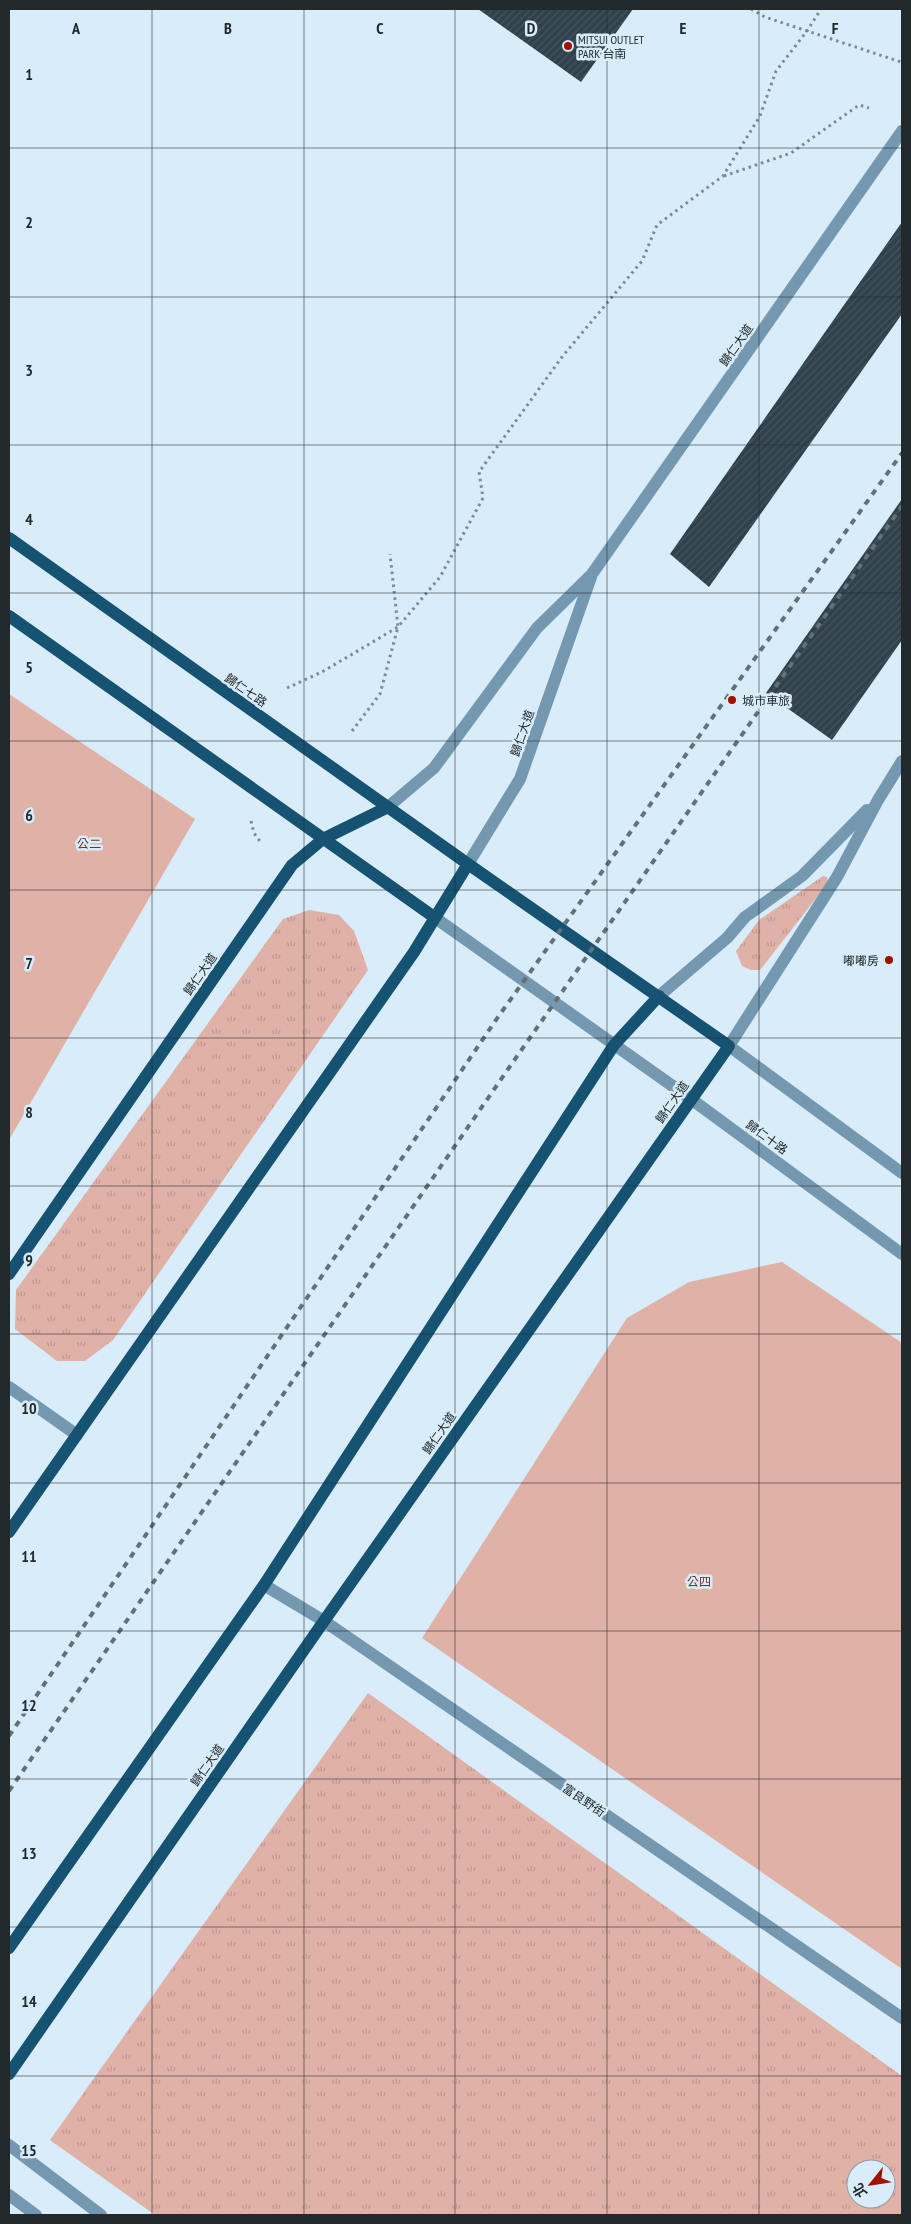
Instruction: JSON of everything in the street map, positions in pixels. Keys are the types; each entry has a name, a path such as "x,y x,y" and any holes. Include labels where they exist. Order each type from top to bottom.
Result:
{"main road":[{"name":"歸仁七路","path":"9,538 388,808 659,996"},
{"path":"9,616 434,917"},
{"name":"歸仁大道","path":"9,1274 292,865 323,839 388,808"},
{"name":"歸仁大道","path":"9,1532 408,960 468,864"},
{"name":"歸仁大道","path":"9,1948 264,1585 614,1045 659,996"},
{"path":"659,996 729,1046"},
{"name":"歸仁大道","path":"9,2074 324,1621 729,1046"}],"street":[{"name":"歸仁大道","path":"388,808 434,768 537,628 592,574 902,131"},
{"name":"歸仁大道","path":"468,864 520,779 592,574"},
{"name":"歸仁大道","path":"729,1046 837,876 878,800 902,761"},
{"name":"歸仁大道","path":"659,996 727,938 745,917 802,876 878,800"},
{"name":"歸仁十路","path":"434,917 691,1099 902,1254"},
{"path":"729,1046 902,1173"},
{"path":"9,1387 77,1435"},
{"name":"富良野街","path":"264,1585 324,1621 902,2018"},
{"path":"9,2145 101,2215"},
{"path":"9,2195 36,2215"}],"path":[{"path":"751,9 765,17 901,62"},
{"path":"723,176 760,116 776,71 807,31 821,9"},
{"path":"287,688 322,672 398,626 440,577 483,498 479,472 562,357 642,260 657,226 723,176 791,153 859,105 869,108"},
{"path":"352,731 380,694 398,626 390,554"},
{"path":"251,821 254,834 262,844"}],"green space":[{"name":"公二","path":"9,694 195,819 9,1140"},
{"path":"823,876 827,877 828,882 824,888 760,970 751,970 742,966 736,951 759,920"},
{"path":"309,910 339,915 354,931 368,970 113,1340 85,1361 57,1361 15,1329 16,1290 283,919"},
{"name":"公四","path":"782,1262 902,1343 902,1969 422,1638 627,1318 689,1282"},
{"path":"368,1693 902,2076 902,2215 155,2215 50,2140"}],"building":[{"name":"MITSUI OUTLET PARK 台南","path":"478,9 633,9 581,82"},
{"path":"902,222 902,314 709,587 670,554"},
{"path":"902,499 902,640 832,740 766,693"}],"railway":[{"path":"9,1736 498,1017 902,453"},
{"path":"9,1791 513,1062 902,506"}],"place":[{"name":"MITSUI OUTLET PARK 台南","path":"568,46"},
{"name":"城市車旅","path":"732,700"},
{"name":"嘟嘟房","path":"889,960"}]}
